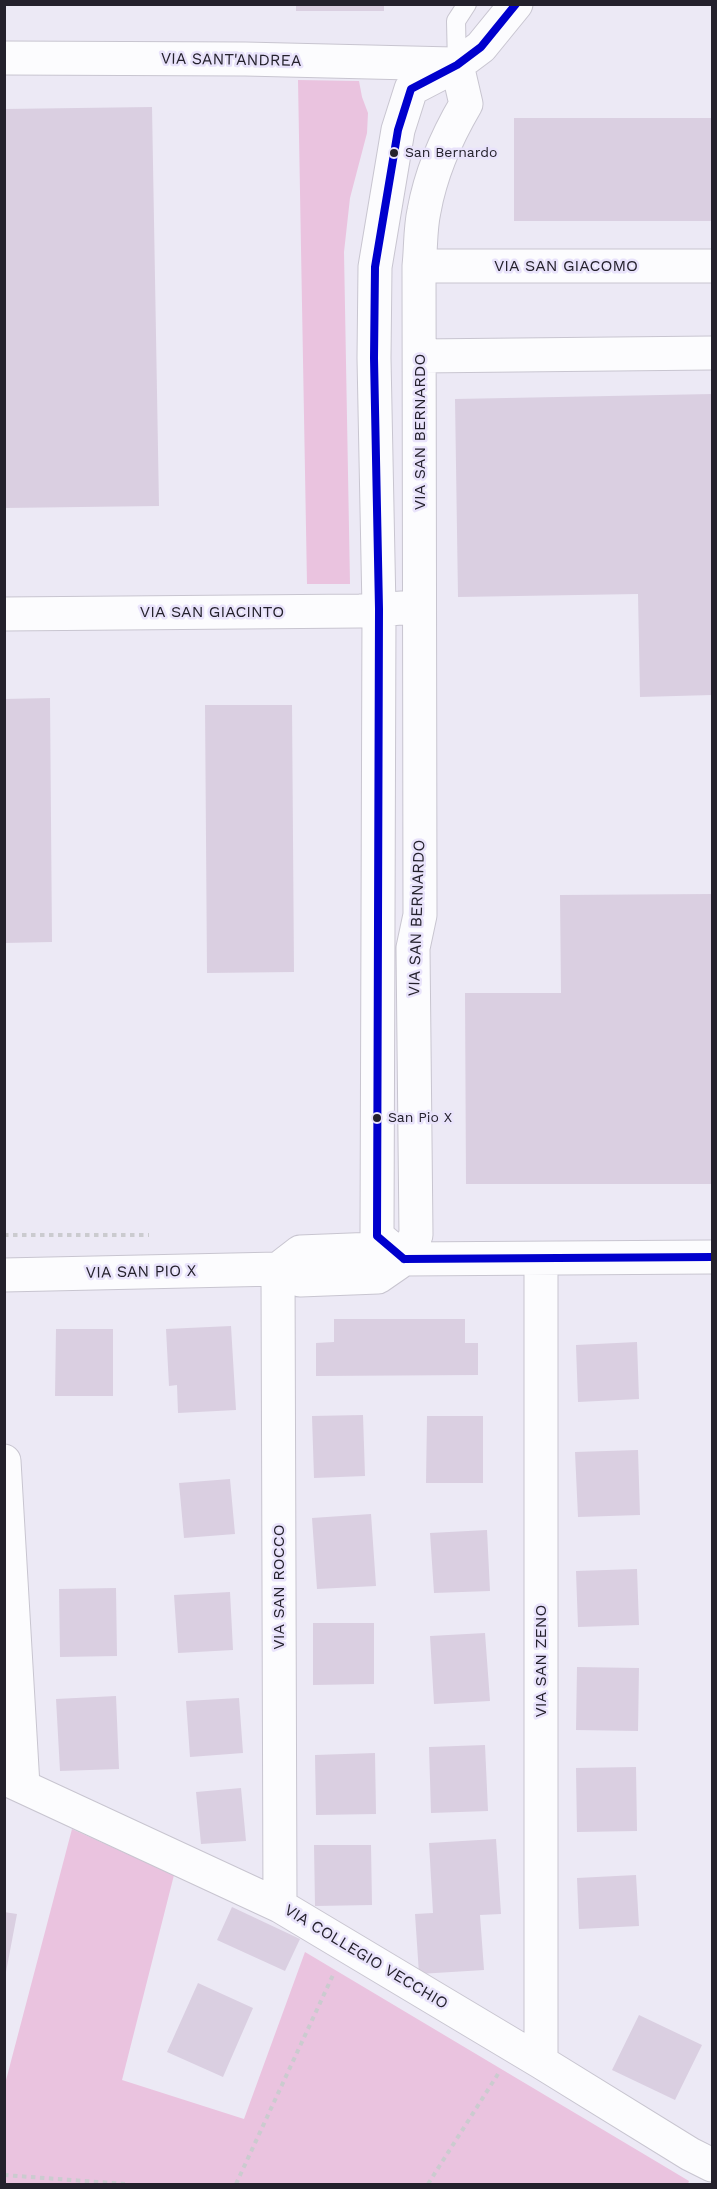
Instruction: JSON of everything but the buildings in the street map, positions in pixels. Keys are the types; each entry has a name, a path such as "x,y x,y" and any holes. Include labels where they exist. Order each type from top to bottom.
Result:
{"street":[{"path":"404,1259 377,1236 379,609 374,358 375,267 398,130 411,89 482,47 516,4"},
{"name":"VIA SANT'ANDREA","path":"4,58 245,59 456,64"},
{"name":"VIA SAN BERNARDO","path":"404,1259 416,1235 413,948 420,915 419,266 424,211 437,161 446,138 466,104 456,64"},
{"name":"VIA SAN GIACOMO","path":"419,266 712,266"},
{"path":"420,356 712,353"},
{"name":"VIA SAN GIACINTO","path":"4,614 420,607"},
{"path":"278,1269 300,1252 376,1250 404,1259 712,1257"},
{"name":"VIA SAN ZENO","path":"541,1259 541,2062"},
{"name":"VIA SAN PIO X","path":"4,1275 278,1269"},
{"name":"VIA SAN ROCCO","path":"278,1269 280,1906"},
{"path":"4,1461 14,1782"},
{"name":"VIA COLLEGIO VECCHIO","path":"14,1782 280,1906 690,2154 712,2165"}],"lane":[{"name":"VIA SAN BERNARDO","path":"456,64 456,21 467,4"}],"path":[{"path":"4,1235 154,1235"},
{"path":"237,2184 339,1962 354,1950"},
{"path":"428,2184 499,2073"},
{"path":"4,2175 125,2184"}],"shaded area":[{"path":"298,80 359,81 368,113 367,133 350,198 344,252 350,584 307,584"},
{"path":"72,1829 174,1875 122,2080 244,2119 305,1952 689,2181 688,2184 5,2184 5,2084"}],"transit line":[{"path":"404,1259 377,1236 379,609 374,358 375,267 398,130 411,89 457,65 481,47 516,4"},
{"path":"404,1259 712,1257"}],"place":[{"name":"San Bernardo","path":"394,153"},
{"name":"San Pio X","path":"377,1118"}]}
